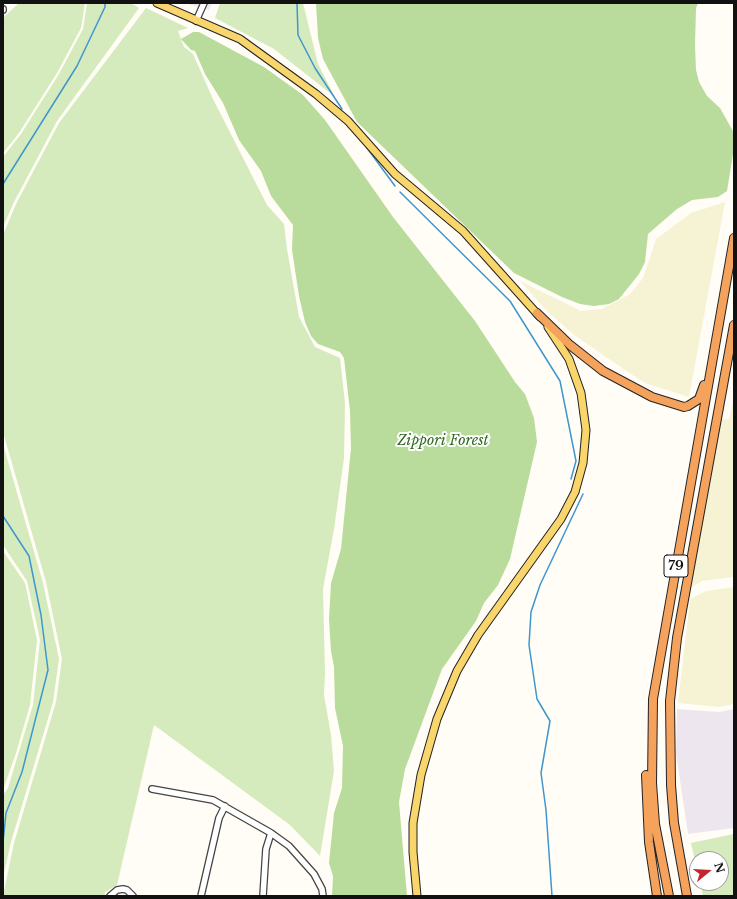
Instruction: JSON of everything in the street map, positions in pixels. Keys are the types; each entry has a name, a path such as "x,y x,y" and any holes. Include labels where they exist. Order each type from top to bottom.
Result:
{"highway":[{"name":"79","path":"670,896 657,832 652,783 652,721 659,659 734,238"},
{"path":"537,313 570,345 612,377 652,397 684,407 694,404 701,394 721,311"},
{"name":"79","path":"687,896 674,823 669,764 669,722 673,670 734,325"},
{"path":"657,896 648,842 646,748 649,702 659,659"},
{"path":"674,823 691,896"}],"main road":[{"path":"157,3 240,39 316,94 348,121 385,165 464,231 537,313 550,330 568,359 581,393 586,430 583,463 575,492 561,519 478,635 457,671 437,719 421,775 414,823 413,852 416,896"}],"street":[{"path":"196,21 204,3"},
{"path":"152,789 209,798 271,833 288,846 314,874 322,889 322,896"},
{"path":"201,896 219,818 224,806"},
{"path":"263,896 266,849 271,833"},
{"path":"110,896 117,890 122,889 127,890 133,896"}],"shaded area":[{"path":"185,3 212,3 209,10"},
{"path":"725,202 689,397 645,383 574,335 546,310 520,281 581,311 602,309 630,294 643,278 656,239 691,213"},
{"path":"734,396 734,577 702,581 690,588 721,420 729,419"},
{"path":"734,587 734,704 719,707 678,703 690,599 706,591"},
{"path":"677,709 719,712 734,709 734,828 688,834 676,753"}],"green space":[{"path":"19,3 85,3 81,28 57,73 19,133 3,153 3,16 4,17"},
{"path":"87,3 131,3 139,8 57,121 14,202 3,227 3,157 21,134 59,74 83,29"},
{"path":"220,3 303,3 318,64 335,97 274,49 215,18"},
{"path":"316,3 698,3 696,8 695,45 696,70 699,82 707,96 720,108 734,133 734,148 727,191 718,197 692,200 677,209 648,234 645,262 639,274 619,299 609,304 594,306 580,304 562,297 514,273 357,122 323,59 318,38"},
{"path":"146,8 188,28 178,31 184,47 193,54 213,99 267,205 284,224 299,317 315,347 340,358 345,403 344,458 334,529 323,589 325,673 324,695 331,735 334,771 320,856 290,825 154,725 117,885 105,892 105,896 3,896 14,843 56,702 62,659 46,582 3,432 3,235 16,204 59,123"},
{"name":"Zippori Forest","path":"193,32 199,32 264,67 303,95 325,120 393,217 475,321 515,382 525,394 534,418 537,442 510,559 498,585 484,603 476,621 442,669 405,769 399,802 407,896 332,896 333,876 329,863 334,813 342,788 343,746 335,708 334,667 331,651 329,619 331,583 341,549 351,448 350,411 344,358 340,352 318,344 311,336 305,322 299,296 292,250 293,225 271,196 261,171 239,140 223,103 205,74 195,51 191,50 181,39"},
{"path":"3,444 43,583 59,659 53,702 11,842 3,877 3,795 8,788 33,705 40,640 27,581 3,545"},
{"path":"3,551 25,583 37,640 30,705 3,790"},
{"path":"734,834 734,896 703,896 702,891 729,891 729,851 693,851 691,843"}],"waterway":[{"path":"3,184 77,66 105,7 105,3"},
{"path":"297,3 298,35 315,68 342,109"},
{"path":"367,148 395,186"},
{"path":"400,192 510,301 560,381 576,461 571,479"},
{"path":"552,896 546,810 541,773 550,721 537,699 529,645 531,612 540,585 583,494"},
{"path":"3,516 29,556 41,615 48,670 22,772 6,813 3,842"}]}
